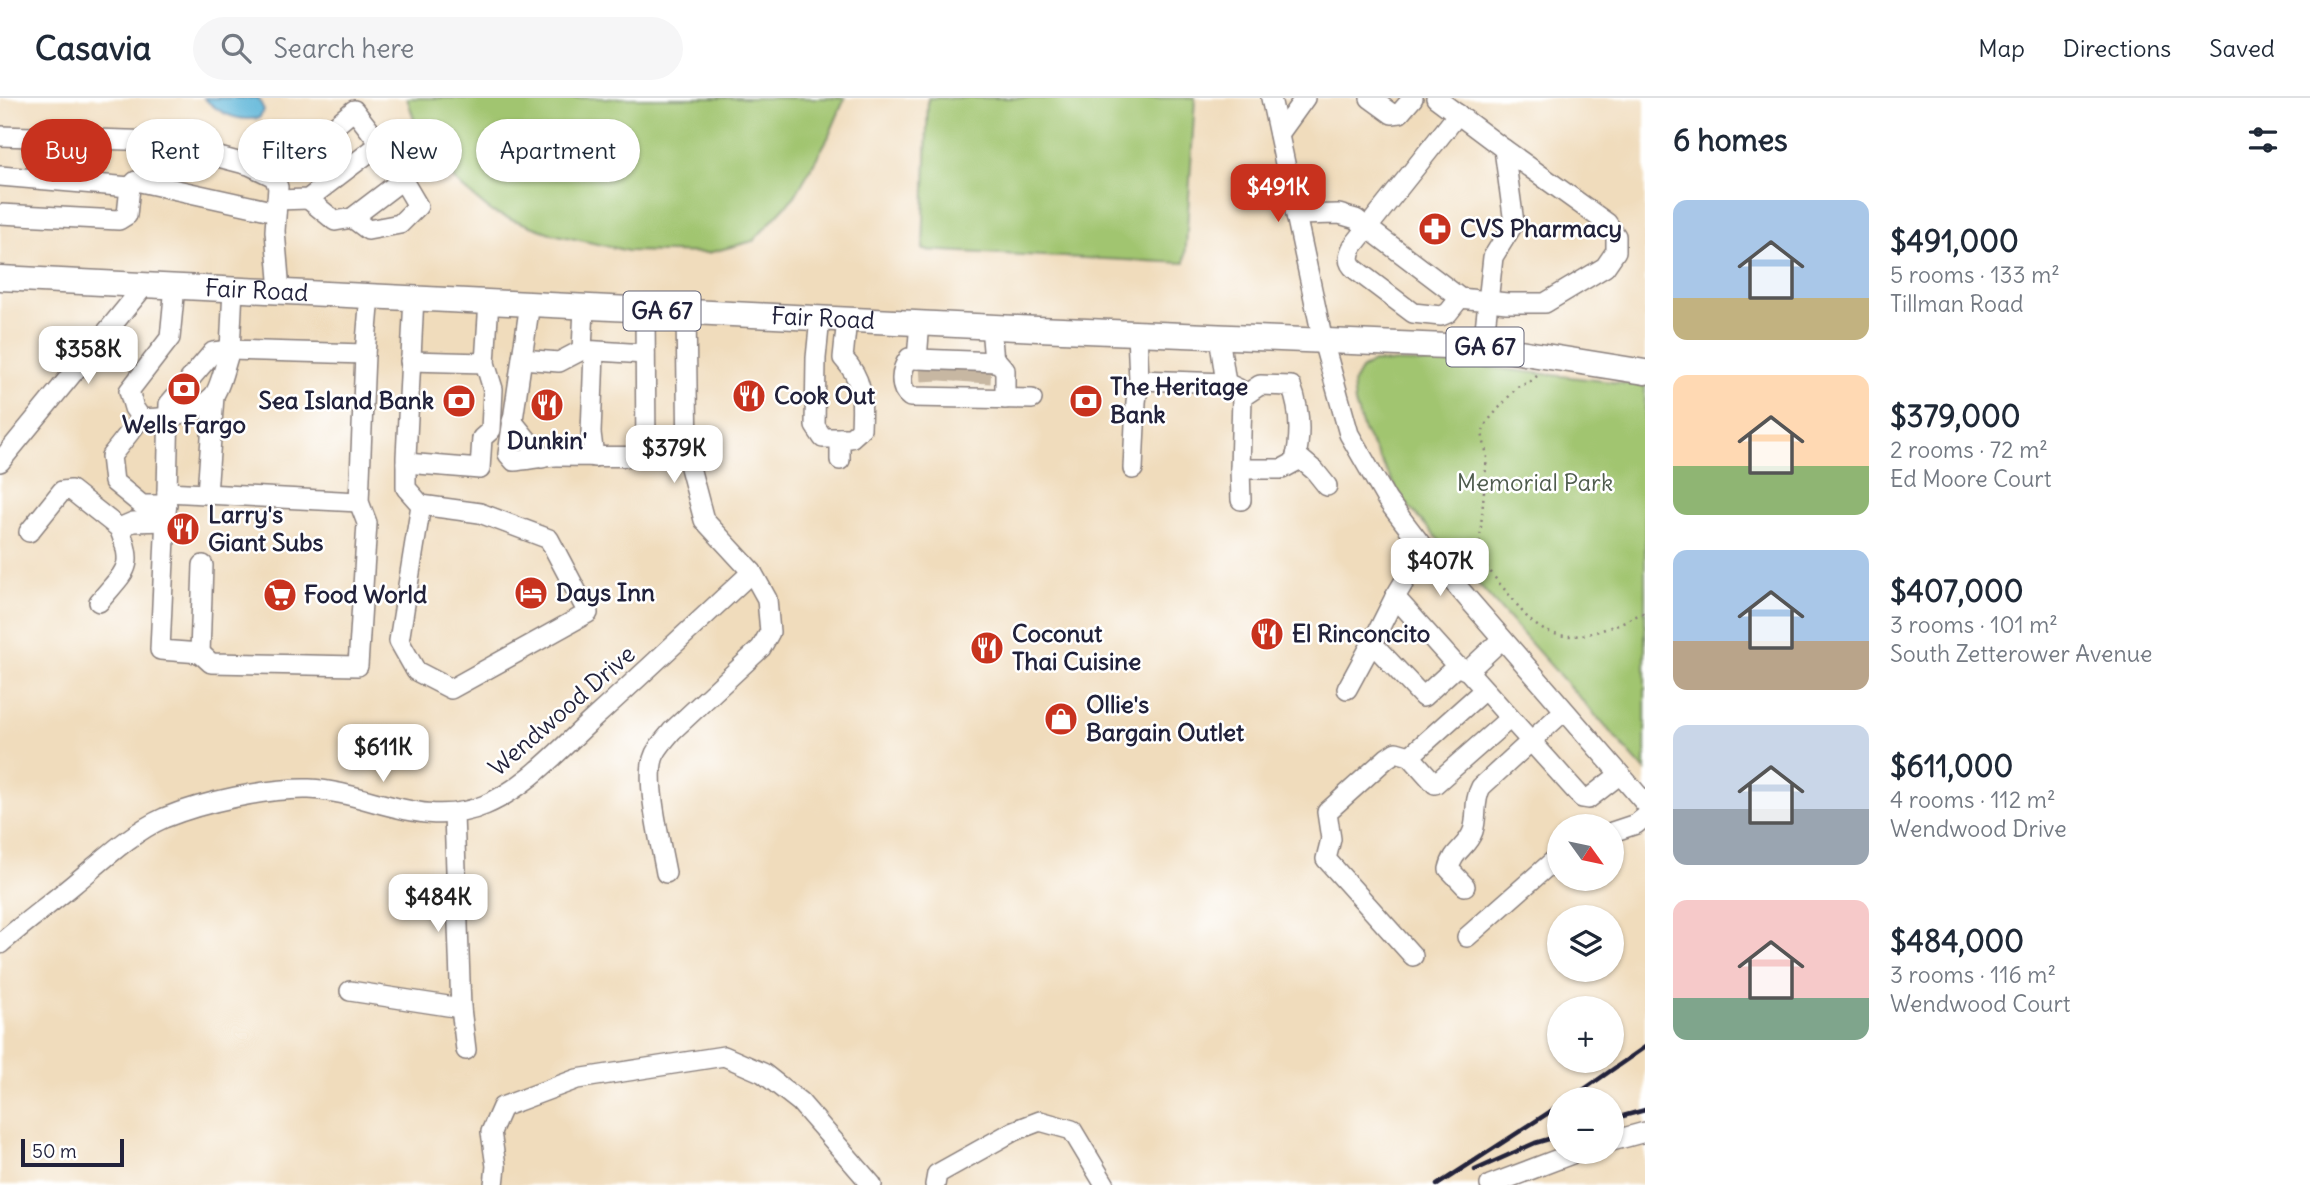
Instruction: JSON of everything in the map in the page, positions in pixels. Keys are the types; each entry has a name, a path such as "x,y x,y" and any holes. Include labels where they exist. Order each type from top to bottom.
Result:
{"main road":[{"name":"Fair Road","path":"0,278 1483,347 1645,372"}],"street":[{"path":"1271,98 1323,341 1349,434 1387,500 1428,553 1645,803"},
{"path":"1279,134 1305,98"},
{"path":"1370,98 1392,114 1400,113 1413,98"},
{"path":"1296,215 1339,214 1356,219 1460,298 1545,303 1605,267 1616,251 1616,236 1607,223 1436,98"},
{"path":"343,119 354,110 366,126"},
{"path":"1458,114 1349,253 1351,266 1413,313 1441,316 1448,313 1460,298"},
{"path":"0,136 158,141 238,162"},
{"path":"1483,347 1493,257 1514,223 1504,149"},
{"path":"0,214 119,220 127,215 130,187 136,181 277,206 308,199 366,155"},
{"path":"0,176 130,187"},
{"path":"276,182 278,187 275,231 280,291"},
{"path":"308,199 335,221 352,219 399,182"},
{"path":"352,219 368,230 400,224 418,206 403,182"},
{"path":"1,458 145,285"},
{"path":"141,418 134,408 129,391 170,338 175,286"},
{"path":"207,494 214,396 230,350 233,289"},
{"path":"172,406 160,650 200,653 211,663 358,666 367,523 359,502 370,295"},
{"path":"414,297 407,488 421,505 481,513 549,539 588,613 451,689 416,671 399,640 421,505"},
{"path":"406,463 480,469 482,438 491,430 493,389 485,363 489,301"},
{"path":"530,303 508,454 514,461 542,458 646,457 688,452"},
{"path":"584,307 594,457"},
{"path":"645,310 646,457"},
{"path":"666,873 653,788 654,757 672,732 761,648 770,632 767,599 752,572 704,520 688,452 686,312"},
{"path":"816,358 843,358 858,379 862,391 861,429 851,438 823,438 815,426 816,358 820,318"},
{"path":"843,358 847,319"},
{"path":"919,322 956,375 1005,399 1032,399"},
{"path":"956,375 991,326"},
{"path":"1133,469 1139,380 1137,332"},
{"path":"1219,336 1226,383"},
{"path":"190,379 213,352 230,350 365,354"},
{"path":"522,359 559,362 588,351 645,354"},
{"path":"410,361 485,363"},
{"path":"956,375 1002,365 1005,399"},
{"path":"816,399 821,405 823,428 829,431 851,430 855,426 858,379"},
{"path":"1139,380 1226,383 1239,389 1242,397 1241,500"},
{"path":"1240,469 1282,469 1295,462 1301,439 1297,399 1291,386 1260,385 1242,397"},
{"path":"167,506 142,505 114,482 111,456 141,418 172,406 188,412 214,396"},
{"path":"840,438 840,460"},
{"path":"1296,455 1315,471 1327,486"},
{"path":"29,532 62,491 71,490 119,528 129,552 126,569 99,602"},
{"path":"119,528 167,506 207,494 359,502"},
{"path":"1347,689 1395,597 1410,572 1428,553"},
{"path":"200,653 203,565"},
{"name":"Wendwood Drive","path":"0,944 120,846 163,819 215,803 257,794 309,789 353,796 401,810 454,814 485,805 511,791 552,758 752,572"},
{"path":"1395,597 1531,740 1582,798 1593,796 1619,775"},
{"path":"1372,643 1423,697 1502,639"},
{"path":"1410,756 1484,690"},
{"path":"1465,886 1450,869 1451,858 1465,845 1473,830 1475,798 1481,787 1564,710"},
{"path":"1413,956 1326,859 1331,839 1327,813 1396,752 1410,756 1435,784 1510,718"},
{"path":"454,814 461,1008 466,1050"},
{"path":"1624,828 1645,817"},
{"path":"1467,937 1547,867"},
{"path":"351,991 461,1008"},
{"path":"494,1185 496,1166 491,1132 502,1107 577,1079 724,1056 763,1073 800,1102 872,1185"},
{"path":"935,1185 937,1174 1014,1131 1040,1121 1072,1130 1105,1185"},
{"path":"1624,1138 1644,1133"},
{"path":"1490,1185 1547,1163"}],"path":[{"path":"1541,355 1537,377 1517,387 1487,422 1482,433 1487,456 1479,549 1483,561 1530,620 1544,630 1560,636 1597,633 1645,612"}],"green space":[{"path":"407,98 845,98 828,138 795,196 753,241 708,253 628,251 553,234 492,212 457,182 462,182 462,119 414,119"},
{"path":"928,98 1195,98 1185,263 923,250"},
{"name":"Memorial Park","path":"1373,362 1454,363 1645,386 1645,771 1403,500 1364,431 1355,404 1353,384 1361,370"}],"water":[{"path":"204,98 258,98 264,110 259,118 244,119 216,108"}],"tunnel":[{"path":"929,365 930,381"},
{"path":"947,381 948,366"},
{"path":"964,382 965,367"},
{"path":"981,383 982,367"}],"railway":[{"path":"1587,1087 1645,1047"},
{"path":"1624,1116 1645,1110"},
{"path":"1437,1185 1547,1114"},
{"path":"1475,1170 1547,1140"}],"place":[{"name":"CVS Pharmacy","path":"1435,229"},
{"name":"Wells Fargo","path":"184,389"},
{"name":"Cook Out","path":"749,396"},
{"name":"Sea Island Bank","path":"459,401"},
{"name":"The Heritage Bank","path":"1086,401"},
{"name":"Dunkin'","path":"547,405"},
{"name":"Larry's Giant Subs","path":"183,529"},
{"name":"Days Inn","path":"531,593"},
{"name":"Food World","path":"280,595"},
{"name":"El Rinconcito","path":"1267,634"},
{"name":"Coconut Thai Cuisine","path":"987,648"},
{"name":"Ollie's Bargain Outlet","path":"1061,719"}]}
